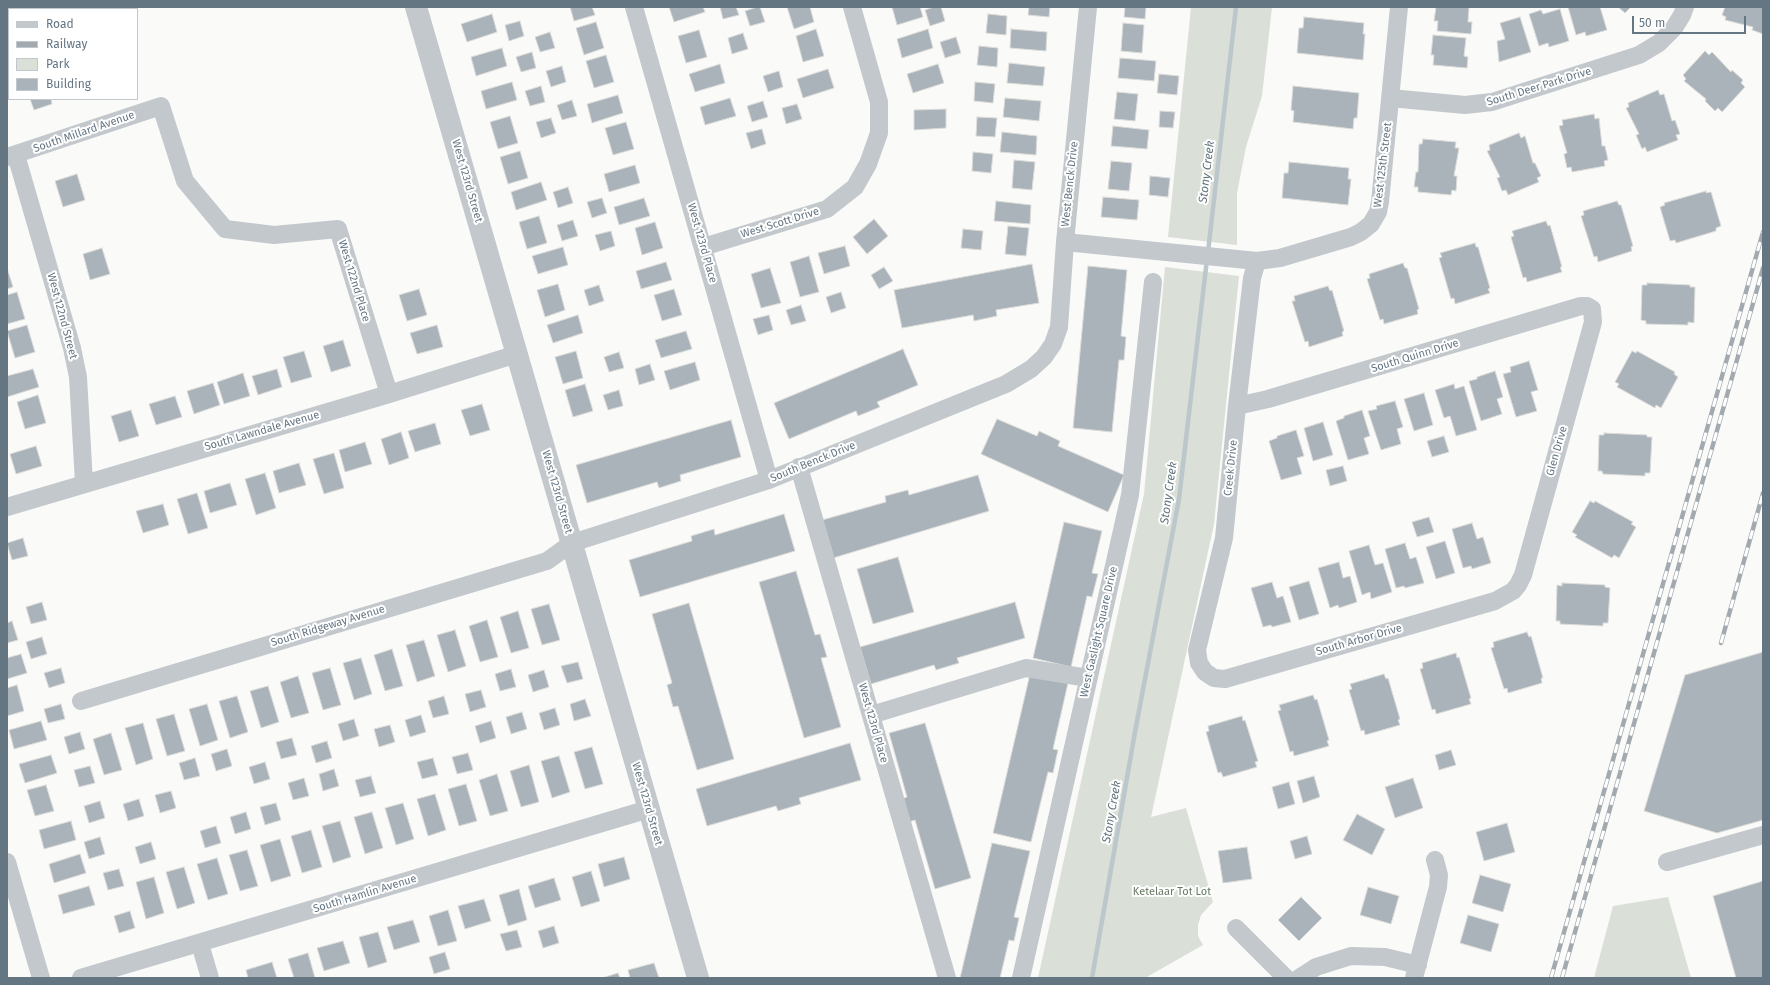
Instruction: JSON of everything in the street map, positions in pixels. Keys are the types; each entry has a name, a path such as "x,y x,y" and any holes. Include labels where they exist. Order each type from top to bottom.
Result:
{"street":[{"name":"West 123rd Street","path":"416,7 698,978"},
{"name":"West 123rd Place","path":"634,7 769,480"},
{"name":"West Scott Drive","path":"703,247 827,209 855,187 868,164 879,133 880,102 852,7"},
{"name":"West Benck Drive","path":"1044,357 1054,344 1059,327 1065,242 1088,7"},
{"name":"West 125th Street","path":"1065,242 1257,261 1280,258 1351,237 1361,232 1371,224 1378,212 1380,202 1399,7"},
{"name":"South Deer Park Drive","path":"1390,98 1465,105 1482,104 1639,55 1659,42 1679,21 1684,7"},
{"name":"South Millard Avenue","path":"11,156 161,106"},
{"name":"West 122nd Place","path":"161,106 185,181 225,229 274,236 338,229 389,394"},
{"name":"West 122nd Street","path":"11,156 74,355 78,377 84,483"},
{"name":"Creek Drive","path":"1205,672 1199,663 1197,650 1224,538 1237,406 1252,278 1257,261"},
{"name":"West Gaslight Square Drive","path":"1021,978 1130,495 1153,282"},
{"name":"South Quinn Drive","path":"1237,406 1268,399 1581,306 1587,306 1592,309"},
{"name":"Glen Drive","path":"1513,591 1518,585 1523,574 1593,322 1592,309"},
{"name":"South Lawndale Avenue","path":"7,507 389,394 517,354"},
{"name":"South Benck Drive","path":"572,543 769,480 1006,384 1031,369 1044,357"},
{"name":"West 123rd Place","path":"799,467 947,978"},
{"name":"South Ridgeway Avenue","path":"81,700 546,561 572,543"},
{"name":"South Arbor Drive","path":"1205,672 1214,678 1225,679 1495,601 1513,591"},
{"path":"871,715 1026,668 1088,678"},
{"name":"South Hamlin Avenue","path":"81,978 200,944 649,809"},
{"path":"1667,862 1763,835"},
{"path":"1299,978 1316,967 1351,956 1385,957 1416,971 1438,887 1439,875 1435,860"},
{"path":"7,862 41,978"},
{"path":"1236,928 1286,978"},
{"path":"200,944 210,978"}],"green space":[{"path":"1191,7 1272,7 1262,96 1246,147 1237,193 1237,245 1168,237"},
{"name":"Ketelaar Tot Lot","path":"1165,267 1239,276 1214,524 1151,817 1186,808 1213,902 1201,915 1198,925 1198,936 1203,945 1145,978 1038,978 1144,494"},
{"path":"1668,897 1691,978 1594,978 1613,906"}],"building":[{"path":"570,7 592,7 595,15 574,21"},
{"path":"669,7 703,7 705,12 674,22"},
{"path":"720,7 736,7 739,15 723,19"},
{"path":"760,7 765,22 750,26 745,11"},
{"path":"787,7 810,7 814,22 794,29"},
{"path":"892,7 920,7 923,17 897,25"},
{"path":"934,7 941,7 945,21 930,26 925,10"},
{"path":"1029,7 1050,7 1049,17 1028,15"},
{"path":"1125,7 1146,7 1145,19 1124,17"},
{"path":"1436,7 1469,7 1468,22 1472,22 1471,34 1437,31 1438,21 1434,21"},
{"path":"1568,7 1600,7 1607,30 1586,36 1585,32 1576,35"},
{"path":"1618,7 1631,7 1625,13"},
{"path":"1725,7 1763,7 1763,34 1752,30 1753,27 1725,20 1726,17 1722,15"},
{"path":"1560,9 1569,41 1549,47 1548,43 1539,46 1529,14 1541,10 1543,14"},
{"path":"492,14 497,32 467,42 461,24"},
{"path":"988,14 1007,16 1006,35 986,33"},
{"path":"1304,17 1364,23 1363,34 1365,34 1363,60 1297,53 1299,28 1303,28"},
{"path":"1520,17 1531,52 1499,62 1497,41 1505,39 1500,23"},
{"path":"520,21 524,36 509,41 505,25"},
{"path":"596,22 604,48 584,55 576,28"},
{"path":"1123,23 1144,25 1142,53 1121,51"},
{"path":"816,29 824,56 803,62 796,36"},
{"path":"928,29 933,48 902,58 897,39"},
{"path":"1011,29 1047,32 1046,51 1010,48"},
{"path":"699,30 707,57 686,63 678,36"},
{"path":"550,32 555,48 540,52 535,37"},
{"path":"743,33 748,49 732,54 728,38"},
{"path":"1433,35 1466,38 1464,56 1468,57 1467,68 1433,65 1434,55 1431,55"},
{"path":"956,37 961,53 945,58 940,42"},
{"path":"979,46 998,48 997,67 977,65"},
{"path":"502,48 507,66 476,76 471,57"},
{"path":"1705,51 1709,55 1712,52 1731,72 1732,70 1743,80 1741,83 1745,87 1722,112 1718,108 1715,111 1705,101 1706,99 1684,81 1686,79 1683,75"},
{"path":"532,52 536,68 521,72 516,57"},
{"path":"606,55 614,82 594,88 586,61"},
{"path":"1120,58 1156,61 1154,81 1118,78"},
{"path":"1009,63 1045,67 1043,86 1007,83"},
{"path":"720,64 725,83 695,92 689,74"},
{"path":"938,64 944,83 913,93 907,74"},
{"path":"562,66 566,82 551,87 546,71"},
{"path":"828,69 834,88 803,98 797,79"},
{"path":"779,71 783,87 768,92 763,76"},
{"path":"1159,74 1179,76 1177,95 1157,93"},
{"path":"512,82 517,100 486,109 481,91"},
{"path":"975,82 995,84 993,103 974,101"},
{"path":"541,86 545,102 530,106 525,91"},
{"path":"1293,86 1359,93 1357,118 1354,118 1353,129 1293,122 1294,111 1291,110"},
{"path":"1658,90 1660,95 1664,94 1672,121 1675,120 1680,134 1676,135 1678,140 1647,152 1645,147 1642,149 1636,135 1639,134 1626,108 1629,107 1628,103"},
{"path":"1117,92 1138,94 1135,121 1114,119"},
{"path":"618,95 623,113 592,123 587,104"},
{"path":"730,98 736,116 705,125 700,107"},
{"path":"1005,98 1041,101 1039,121 1003,117"},
{"path":"30,100 51,100 52,104 34,110"},
{"path":"572,100 577,116 562,120 557,105"},
{"path":"763,101 768,117 752,122 747,106"},
{"path":"797,104 802,119 786,124 782,108"},
{"path":"946,109 946,128 914,130 914,110"},
{"path":"1160,111 1175,112 1173,128 1159,127"},
{"path":"1594,114 1595,119 1599,118 1602,146 1605,146 1608,160 1604,161 1605,166 1572,172 1571,167 1567,168 1564,154 1567,153 1559,126 1563,125 1562,120"},
{"path":"510,116 518,143 498,149 490,122"},
{"path":"977,117 997,118 995,137 976,136"},
{"path":"551,118 556,133 541,138 536,122"},
{"path":"626,122 634,149 613,155 605,128"},
{"path":"1113,126 1149,130 1147,149 1111,146"},
{"path":"762,129 766,144 751,149 746,133"},
{"path":"1002,132 1037,136 1036,155 1000,152"},
{"path":"1519,133 1521,138 1525,136 1533,163 1535,163 1541,176 1537,178 1539,182 1508,195 1506,190 1502,191 1497,178 1500,177 1487,151 1490,150 1489,145"},
{"path":"1423,139 1456,142 1455,148 1459,148 1454,176 1457,176 1456,191 1452,190 1451,195 1418,192 1418,187 1414,187 1416,172 1418,172 1419,144 1422,144"},
{"path":"520,151 528,178 508,184 500,157"},
{"path":"973,152 993,154 991,173 972,171"},
{"path":"1014,160 1035,162 1032,190 1012,188"},
{"path":"1111,161 1132,163 1129,191 1108,189"},
{"path":"1289,162 1349,168 1348,179 1351,179 1348,205 1282,198 1284,173 1288,173"},
{"path":"635,165 640,183 609,192 604,174"},
{"path":"77,174 85,200 63,207 55,181"},
{"path":"1150,176 1170,178 1168,197 1149,195"},
{"path":"541,182 547,200 516,210 511,192"},
{"path":"568,187 573,203 558,208 553,192"},
{"path":"1706,191 1706,193 1711,192 1721,226 1716,228 1716,231 1676,243 1675,240 1670,241 1660,207 1665,205 1664,203"},
{"path":"1103,197 1139,200 1137,220 1101,217"},
{"path":"602,198 607,213 592,218 587,202"},
{"path":"644,198 650,216 619,225 614,207"},
{"path":"996,201 1031,205 1030,224 994,221"},
{"path":"1617,201 1619,205 1621,205 1633,246 1631,247 1632,251 1598,262 1597,256 1594,257 1581,216 1584,215 1583,211"},
{"path":"539,216 547,243 527,249 519,222"},
{"path":"874,219 888,236 867,254 853,237"},
{"path":"573,220 578,236 562,241 557,225"},
{"path":"1546,221 1548,226 1550,225 1562,267 1560,267 1562,272 1527,282 1526,277 1523,278 1511,237 1514,236 1512,231"},
{"path":"655,222 663,248 642,255 635,228"},
{"path":"1008,226 1029,228 1026,256 1005,254"},
{"path":"963,229 983,231 981,250 961,248"},
{"path":"611,231 615,246 600,251 595,235"},
{"path":"1475,243 1476,247 1478,247 1490,288 1488,289 1490,293 1455,304 1454,298 1451,299 1439,258 1442,257 1440,253"},
{"path":"845,246 850,266 824,274 818,253"},
{"path":"563,247 568,265 538,274 532,256"},
{"path":"102,248 110,274 90,280 83,254"},
{"path":"809,256 819,292 800,297 790,262"},
{"path":"666,262 672,280 641,289 636,271"},
{"path":"1403,263 1405,268 1407,268 1419,309 1417,310 1418,314 1384,324 1383,319 1380,320 1367,279 1370,278 1369,274"},
{"path":"1032,264 1039,303 996,310 997,316 974,321 973,315 902,328 894,290"},
{"path":"1088,266 1127,270 1121,336 1126,337 1124,360 1119,360 1112,432 1073,428"},
{"path":"884,267 893,281 879,289 871,275"},
{"path":"7,268 13,287 7,289"},
{"path":"770,268 781,303 761,308 751,274"},
{"path":"1647,283 1690,285 1690,287 1695,287 1694,323 1688,322 1688,325 1646,324 1646,321 1641,320 1642,285 1647,285"},
{"path":"558,284 565,310 545,317 537,290"},
{"path":"599,285 604,301 589,306 584,290"},
{"path":"1328,286 1330,291 1332,290 1344,331 1342,332 1343,336 1309,347 1308,341 1305,342 1292,301 1295,301 1294,296"},
{"path":"419,289 427,315 407,321 399,295"},
{"path":"674,289 682,315 662,321 654,295"},
{"path":"17,292 25,319 7,324 7,295"},
{"path":"841,292 846,308 831,313 826,297"},
{"path":"801,305 806,321 791,325 786,310"},
{"path":"578,315 583,333 553,343 547,325"},
{"path":"769,315 773,330 758,335 753,319"},
{"path":"27,325 35,352 15,358 7,331"},
{"path":"437,325 443,347 417,354 410,333"},
{"path":"686,331 692,349 661,358 655,340"},
{"path":"343,340 351,366 331,372 323,346"},
{"path":"903,349 918,385 877,402 880,407 858,416 856,411 789,439 774,403"},
{"path":"304,351 312,377 291,383 283,357"},
{"path":"576,351 583,378 563,384 555,357"},
{"path":"1632,351 1636,353 1637,351 1675,372 1674,374 1678,377 1661,408 1656,405 1655,408 1617,387 1619,384 1615,382"},
{"path":"619,352 624,368 609,372 604,357"},
{"path":"1529,361 1538,390 1531,392 1537,411 1516,417 1503,374 1511,372 1510,367"},
{"path":"695,362 700,380 670,390 664,371"},
{"path":"650,364 655,380 639,385 635,369"},
{"path":"33,369 39,387 7,397 7,376"},
{"path":"277,369 282,387 258,395 252,376"},
{"path":"1495,371 1503,397 1497,399 1502,414 1481,421 1469,381"},
{"path":"243,373 250,396 224,404 217,382"},
{"path":"213,383 220,405 194,414 187,391"},
{"path":"585,384 593,411 573,417 565,390"},
{"path":"1454,384 1455,389 1464,386 1477,430 1456,436 1450,416 1444,418 1435,390"},
{"path":"619,390 623,406 608,410 603,395"},
{"path":"1424,393 1433,425 1414,431 1404,399"},
{"path":"38,395 46,423 25,429 17,402"},
{"path":"175,396 182,417 156,425 149,404"},
{"path":"1395,401 1403,427 1397,429 1401,444 1381,450 1368,411 1377,409 1376,406"},
{"path":"482,404 490,430 470,436 461,410"},
{"path":"131,410 139,436 119,442 111,416"},
{"path":"1362,410 1370,436 1364,438 1369,454 1348,460 1336,421 1344,418 1344,416"},
{"path":"997,419 1037,436 1039,431 1060,441 1058,446 1124,475 1108,512 981,454"},
{"path":"731,420 741,457 680,475 681,481 659,488 657,482 587,503 576,465"},
{"path":"1323,422 1333,455 1313,461 1304,428"},
{"path":"435,423 441,444 415,452 408,431"},
{"path":"1296,430 1304,456 1297,458 1302,474 1281,480 1269,441 1277,438 1277,436"},
{"path":"401,432 409,458 389,465 381,439"},
{"path":"1604,433 1647,435 1647,437 1652,437 1650,473 1645,473 1645,476 1603,474 1602,471 1598,471 1599,435 1604,435"},
{"path":"1444,436 1449,452 1432,457 1427,441"},
{"path":"365,442 372,464 345,472 339,450"},
{"path":"36,446 42,466 16,474 10,454"},
{"path":"334,453 344,488 324,494 313,459"},
{"path":"299,463 306,485 279,493 273,471"},
{"path":"1343,466 1347,481 1330,486 1326,470"},
{"path":"265,473 276,508 256,515 245,479"},
{"path":"978,475 989,511 833,558 822,520 886,502 885,496 908,490 909,495"},
{"path":"230,483 237,505 210,513 204,491"},
{"path":"197,493 208,528 188,534 177,499"},
{"path":"1590,501 1594,503 1595,501 1633,522 1631,524 1636,527 1619,558 1614,555 1612,558 1575,537 1577,535 1572,532"},
{"path":"163,504 169,525 143,533 136,511"},
{"path":"784,514 795,551 640,597 629,560 692,541 691,536 714,529 715,535"},
{"path":"1429,517 1434,532 1417,537 1412,522"},
{"path":"1064,522 1102,531 1092,573 1098,574 1092,597 1087,596 1071,667 1033,658"},
{"path":"1472,523 1477,539 1483,537 1491,563 1472,569 1471,566 1463,568 1452,529"},
{"path":"23,538 28,556 12,560 7,543"},
{"path":"1445,541 1455,573 1436,579 1426,547"},
{"path":"1405,543 1410,559 1416,557 1424,583 1405,588 1404,586 1396,588 1385,549"},
{"path":"1369,545 1375,565 1383,563 1392,592 1371,599 1370,592 1362,595 1349,551"},
{"path":"898,557 914,612 873,624 857,569"},
{"path":"1339,562 1343,578 1350,576 1357,602 1339,608 1338,605 1330,608 1318,568"},
{"path":"796,571 815,635 820,634 827,657 821,658 841,727 804,738 759,582"},
{"path":"1309,581 1319,614 1299,620 1289,587"},
{"path":"1272,582 1277,598 1283,596 1291,622 1272,627 1271,625 1263,627 1251,588"},
{"path":"1562,583 1605,585 1605,587 1610,588 1608,623 1603,623 1603,626 1560,624 1560,621 1556,621 1557,585 1562,586"},
{"path":"42,602 47,620 31,624 26,607"},
{"path":"1015,602 1025,638 957,658 959,663 936,670 934,665 871,684 860,647"},
{"path":"689,603 734,759 697,770 678,706 673,707 667,685 672,683 652,614"},
{"path":"549,604 560,640 542,645 531,609"},
{"path":"518,611 529,648 511,653 500,617"},
{"path":"487,620 498,657 480,662 469,626"},
{"path":"12,621 18,640 7,643 7,623"},
{"path":"455,630 466,666 448,672 437,635"},
{"path":"1527,632 1529,637 1531,636 1543,678 1541,678 1542,683 1508,693 1507,688 1504,689 1491,648 1494,647 1493,642"},
{"path":"42,637 47,654 31,659 26,642"},
{"path":"424,640 435,676 417,682 406,645"},
{"path":"392,649 403,686 385,691 374,655"},
{"path":"1763,652 1763,820 1717,833 1644,811 1685,675"},
{"path":"1456,653 1457,658 1459,657 1471,698 1469,699 1471,704 1436,714 1435,709 1432,710 1420,669 1423,668 1422,663"},
{"path":"21,654 27,673 7,679 7,658"},
{"path":"361,658 372,694 354,700 343,663"},
{"path":"578,662 583,679 567,683 561,666"},
{"path":"61,668 65,683 49,688 44,673"},
{"path":"330,668 341,705 323,710 312,673"},
{"path":"511,669 516,687 500,691 495,674"},
{"path":"544,670 549,687 533,692 528,675"},
{"path":"1030,674 1068,683 1053,749 1058,750 1053,773 1048,772 1031,842 993,833"},
{"path":"1384,674 1386,679 1388,678 1400,719 1398,720 1400,725 1365,735 1364,730 1361,731 1349,690 1352,689 1350,684"},
{"path":"298,676 309,713 291,718 280,682"},
{"path":"17,685 24,711 7,716 7,688"},
{"path":"268,686 279,722 261,728 250,691"},
{"path":"481,690 486,707 470,712 465,694"},
{"path":"1313,695 1315,700 1317,699 1329,740 1327,741 1329,746 1294,756 1293,751 1290,752 1278,711 1281,710 1279,705"},
{"path":"237,696 248,732 230,738 219,701"},
{"path":"444,696 449,714 433,718 428,701"},
{"path":"585,699 591,716 574,721 570,704"},
{"path":"61,704 65,719 48,723 44,709"},
{"path":"207,704 218,740 200,746 189,709"},
{"path":"555,708 560,725 544,730 539,713"},
{"path":"522,712 527,729 511,734 506,717"},
{"path":"174,714 185,751 167,756 156,719"},
{"path":"421,715 426,732 410,737 405,720"},
{"path":"1242,716 1243,721 1245,720 1258,761 1255,762 1257,767 1223,777 1221,772 1218,773 1206,732 1209,731 1208,726"},
{"path":"354,719 359,736 343,741 338,724"},
{"path":"41,721 47,740 14,749 9,730"},
{"path":"491,721 496,738 480,743 475,726"},
{"path":"143,723 153,759 136,765 125,728"},
{"path":"925,723 971,878 935,889 915,820 909,822 902,799 907,797 889,733"},
{"path":"390,725 395,742 379,747 374,729"},
{"path":"80,732 85,749 69,754 64,737"},
{"path":"111,733 122,770 104,775 93,739"},
{"path":"292,738 297,755 281,759 276,742"},
{"path":"327,741 332,758 316,763 311,746"},
{"path":"850,743 861,780 799,798 801,804 778,811 776,806 707,826 696,789"},
{"path":"592,747 603,784 585,789 574,752"},
{"path":"227,749 232,766 216,771 211,754"},
{"path":"1451,750 1456,765 1439,770 1435,755"},
{"path":"468,753 473,770 457,774 452,757"},
{"path":"51,755 57,773 25,783 19,764"},
{"path":"559,756 570,792 552,798 541,761"},
{"path":"195,758 200,776 184,780 179,763"},
{"path":"433,758 438,775 422,779 417,762"},
{"path":"265,762 270,779 254,784 249,767"},
{"path":"529,765 539,802 521,807 510,771"},
{"path":"90,766 95,783 79,787 74,770"},
{"path":"334,769 339,786 323,791 319,774"},
{"path":"497,774 508,811 490,816 479,780"},
{"path":"371,776 376,793 360,797 355,780"},
{"path":"1314,776 1320,797 1303,803 1297,781"},
{"path":"304,778 309,796 293,800 288,783"},
{"path":"1413,778 1423,808 1395,818 1385,787"},
{"path":"1289,782 1295,804 1278,809 1272,787"},
{"path":"466,784 477,821 459,826 448,789"},
{"path":"46,785 54,811 35,816 27,790"},
{"path":"171,791 176,808 160,813 155,795"},
{"path":"435,794 446,830 428,836 417,799"},
{"path":"139,799 144,816 128,821 123,804"},
{"path":"100,801 105,818 89,823 84,806"},
{"path":"276,803 281,820 265,825 260,807"},
{"path":"403,803 414,839 396,845 385,808"},
{"path":"246,812 251,829 235,834 230,817"},
{"path":"372,812 383,848 365,854 354,817"},
{"path":"1357,814 1385,829 1372,855 1343,840"},
{"path":"71,821 76,840 44,849 39,830"},
{"path":"340,821 351,857 333,863 322,826"},
{"path":"1507,823 1515,852 1484,861 1476,832"},
{"path":"216,826 221,843 205,848 200,831"},
{"path":"311,830 322,867 302,873 291,836"},
{"path":"1307,836 1312,854 1295,859 1290,841"},
{"path":"100,837 105,854 89,859 84,842"},
{"path":"280,839 291,876 271,882 260,845"},
{"path":"151,842 156,859 140,864 135,847"},
{"path":"992,843 1030,851 1014,917 1019,918 1014,941 1009,940 1000,978 960,978"},
{"path":"1247,847 1252,879 1223,883 1218,851"},
{"path":"247,850 258,886 240,891 229,855"},
{"path":"80,854 86,873 54,883 49,864"},
{"path":"624,857 630,879 604,887 598,864"},
{"path":"217,858 228,894 208,900 197,864"},
{"path":"184,867 195,903 177,909 166,872"},
{"path":"119,869 124,886 108,890 103,873"},
{"path":"591,871 600,901 581,907 572,877"},
{"path":"1480,875 1511,884 1503,912 1472,903"},
{"path":"154,877 164,913 146,919 136,882"},
{"path":"554,878 561,900 535,908 528,886"},
{"path":"1763,881 1763,978 1736,978 1713,896"},
{"path":"89,886 95,905 63,914 58,895"},
{"path":"1368,887 1399,896 1391,924 1360,915"},
{"path":"519,889 527,920 508,926 499,895"},
{"path":"1301,897 1322,918 1299,941 1278,920"},
{"path":"484,899 491,921 465,929 458,906"},
{"path":"448,910 457,941 438,946 429,916"},
{"path":"130,911 135,928 119,933 114,916"},
{"path":"1468,915 1499,924 1491,952 1460,943"},
{"path":"413,920 420,942 394,950 387,927"},
{"path":"554,926 559,943 543,948 538,931"},
{"path":"517,930 522,947 506,951 500,934"},
{"path":"378,932 387,962 368,968 359,937"},
{"path":"343,941 350,963 324,971 317,948"},
{"path":"445,952 450,969 434,974 429,957"},
{"path":"308,953 315,978 294,978 288,959"},
{"path":"272,962 277,978 248,978 246,970"},
{"path":"654,963 659,978 630,978 628,970"},
{"path":"618,973 620,978 602,978"}],"waterway":[{"name":"Stony Creek","path":"1208,252 1236,7"},
{"name":"Stony Creek","path":"1092,978 1135,732 1179,499 1207,259"}],"railway":[{"path":"1551,978 1763,232"},
{"path":"1562,978 1763,268"},
{"path":"1721,643 1763,493"}]}
